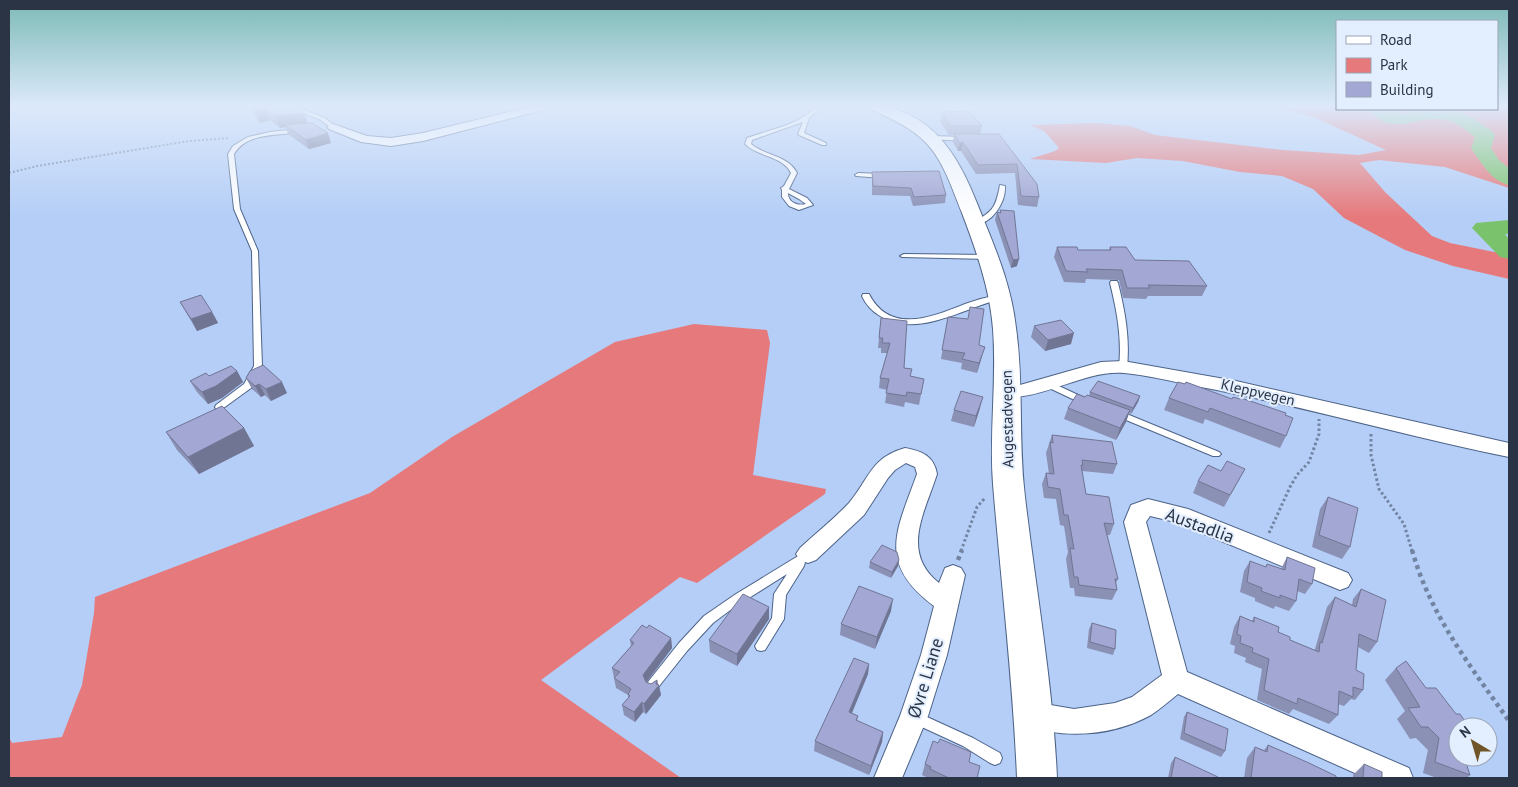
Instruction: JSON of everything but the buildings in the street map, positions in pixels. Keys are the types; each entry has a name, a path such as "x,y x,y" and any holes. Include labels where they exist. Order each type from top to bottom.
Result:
{"main road":[{"name":"Augestadvegen","path":"936,144 952,164 953,176 976,223 988,257 998,297 1006,345 1008,480 1034,716 1037,778"}],"street":[{"name":"Kleppvegen","path":"1006,390 1020,391 1101,368 1123,367 1236,387 1509,450"},
{"path":"808,554 858,507 888,464 898,456 910,455 919,459 926,466 928,474 907,533 907,557 913,571 924,584 947,602"},
{"name":"Austadlia","path":"1176,680 1135,522 1139,511 1148,507 1180,514 1340,580"},
{"name":"Øvre Liane","path":"888,778 914,716 934,655 953,575"},
{"path":"1034,716 1074,722 1115,716 1141,706 1176,680 1400,778"}],"lane":[{"path":"219,407 248,386 258,366 256,252 237,209 231,154 232,150 239,144"},
{"path":"748,144 756,150 787,164 794,170 784,188"},
{"path":"858,175 886,176"},
{"path":"976,223 993,213 1002,193 1002,186"},
{"path":"904,256 988,257"},
{"path":"1114,283 1121,311 1125,352 1123,367"},
{"path":"866,296 870,303 885,317 893,321 914,323 932,320 977,301 998,297"},
{"path":"1048,384 1094,405"},
{"path":"1111,411 1216,454"},
{"path":"761,646 778,619 780,594 793,572 808,554"},
{"path":"652,686 689,639 717,612 788,569 808,554"},
{"path":"914,716 996,758"}],"path":[{"path":"9,173 37,166 172,144"},
{"path":"1262,548 1290,487 1297,475 1309,462 1319,434 1318,406"},
{"path":"1372,417 1371,455 1379,489 1404,524 1417,569 1450,636 1509,721"},
{"path":"953,575 977,507 991,492 1008,480"}],"green space":[{"path":"1055,144 1229,144 1283,150 1359,155 1386,150 1372,144 1509,144 1509,188 1445,167 1379,160 1360,163 1385,192 1432,236 1450,243 1509,255 1509,279 1453,266 1405,250 1344,218 1313,189 1282,176 1240,172 1183,161 1137,158 1106,163 1030,159 1055,151 1059,148"},
{"path":"694,324 767,330 770,343 753,475 826,489 825,494 697,583 680,577 541,680 681,778 9,778 9,737 12,743 62,737 82,685 95,597 370,493 452,437 615,342"}],"waterway":[{"path":"1482,144 1481,148 1492,164 1509,179"},
{"path":"1509,227 1484,228 1509,252"}]}
